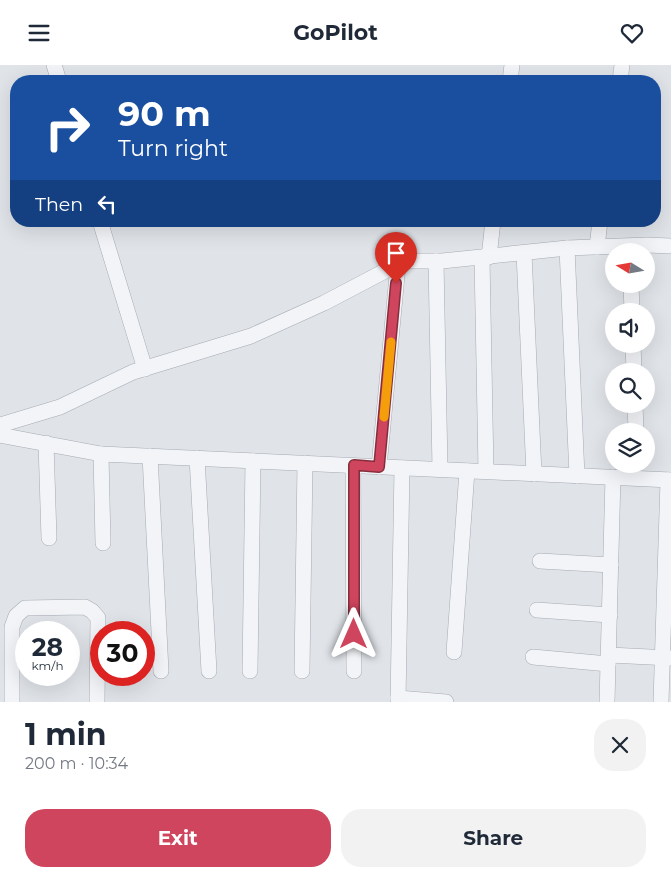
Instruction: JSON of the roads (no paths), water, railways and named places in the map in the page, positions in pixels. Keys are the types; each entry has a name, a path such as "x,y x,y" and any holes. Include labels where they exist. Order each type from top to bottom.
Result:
{"street":[{"path":"102,227 144,369"},
{"path":"486,471 486,257 492,227"},
{"path":"597,247 599,227"},
{"path":"655,247 671,246"},
{"path":"0,425 60,407 144,369 251,336 324,303 404,261 436,261 566,248 605,247"},
{"path":"566,248 577,476"},
{"path":"524,253 534,474"},
{"path":"436,261 440,469"},
{"path":"379,467 398,265"},
{"path":"0,435 101,454 577,476 614,477 629,473"},
{"path":"46,443 49,538"},
{"path":"101,454 103,543"},
{"path":"150,456 161,671"},
{"path":"197,458 209,671"},
{"path":"250,671 254,461"},
{"path":"302,671 305,463"},
{"path":"354,465 354,671"},
{"path":"402,468 398,700 446,702"},
{"path":"454,652 467,471"},
{"path":"644,473 669,480 667,658 661,702"},
{"path":"607,702 614,477"},
{"path":"540,561 611,565"},
{"path":"12,702 12,627 16,616 25,609 85,607 98,618 97,702"},
{"path":"537,610 610,615"},
{"path":"533,657 667,658"}]}
